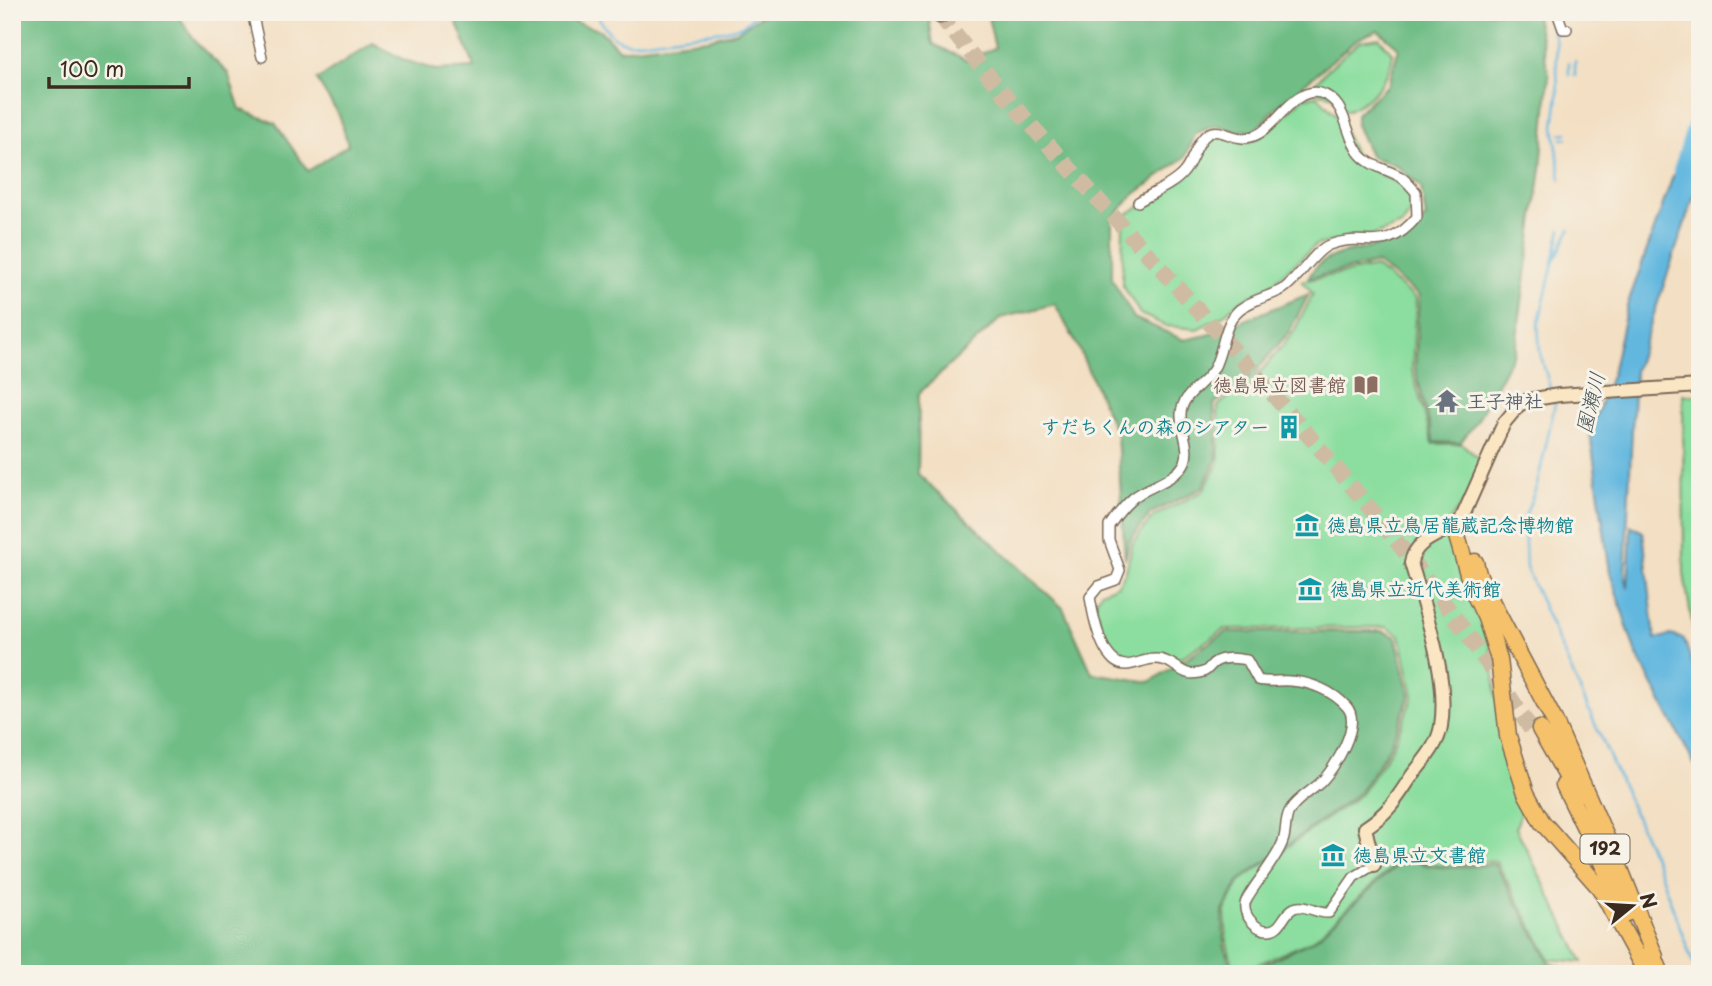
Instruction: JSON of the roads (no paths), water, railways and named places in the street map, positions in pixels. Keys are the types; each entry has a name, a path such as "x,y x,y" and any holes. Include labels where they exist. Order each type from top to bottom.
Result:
{"highway":[{"path":"1458,523 1473,551 1478,574 1555,722 1620,869 1655,957"},
{"path":"1458,523 1473,591 1486,618 1499,659 1508,736 1525,793 1548,830 1600,888 1649,974"},
{"name":"192","path":"1649,974 1628,917 1585,824 1536,731 1601,841 1661,974"}],"street":[{"path":"253,12 262,57"},
{"path":"1557,12 1563,29 1567,29"},
{"path":"1138,202 1182,175 1203,137 1211,132 1219,131 1241,139 1252,137 1261,133 1302,95 1317,92 1328,97 1344,114 1358,152 1368,162 1403,179 1416,192 1417,217 1406,229 1379,242 1341,242 1327,245 1282,289 1239,310 1230,320 1215,366 1195,388 1182,408 1181,425 1187,458 1181,470 1135,497 1109,526 1109,540 1120,570 1116,580 1099,586 1090,597 1102,642 1114,663 1126,665 1152,659 1166,660 1184,673 1190,674 1205,672 1215,662 1228,658 1247,660 1258,680 1292,681 1314,686 1335,695 1349,709 1353,725 1335,763 1323,780 1293,805 1288,813 1283,841 1272,864 1245,900 1244,908 1259,928 1275,929 1297,906 1320,914 1329,914 1354,877 1374,866 1365,828 1399,799 1428,755 1441,728 1441,695 1435,646 1411,563 1412,555 1433,535 1458,523 1508,416 1519,405 1532,399 1700,386"}],"water":[{"path":"1684,145 1700,159 1700,178 1635,370 1625,573 1628,588 1631,526 1643,532 1655,639 1671,635 1684,639 1700,687 1700,775 1635,651 1610,573 1590,433 1612,373 1627,306"}],"waterway":[{"path":"595,12 613,36 630,43 723,31 742,26 759,12"},
{"path":"1547,12 1556,43 1558,95 1554,126 1561,180"},
{"path":"1575,61 1575,75"},
{"path":"1569,62 1569,75"},
{"name":"園瀬川","path":"1682,171 1700,114"},
{"path":"1561,134 1567,133"},
{"path":"1562,139 1567,138"},
{"path":"1551,391 1540,353 1538,326 1561,229"},
{"path":"1553,263 1570,229"},
{"path":"1554,401 1537,485 1524,519 1526,568 1656,862 1697,974"}],"tunnel":[{"path":"940,15 1021,113 1358,494 1450,611 1533,733"}],"place":[{"name":"徳島県立図書館","path":"1366,385"},
{"name":"王子神社","path":"1447,401"},
{"name":"すだちくんの森のシアター","path":"1289,427"},
{"name":"徳島県立鳥居龍蔵記念博物館","path":"1307,525"},
{"name":"徳島県立近代美術館","path":"1310,589"},
{"name":"徳島県立文書館","path":"1333,855"}]}
